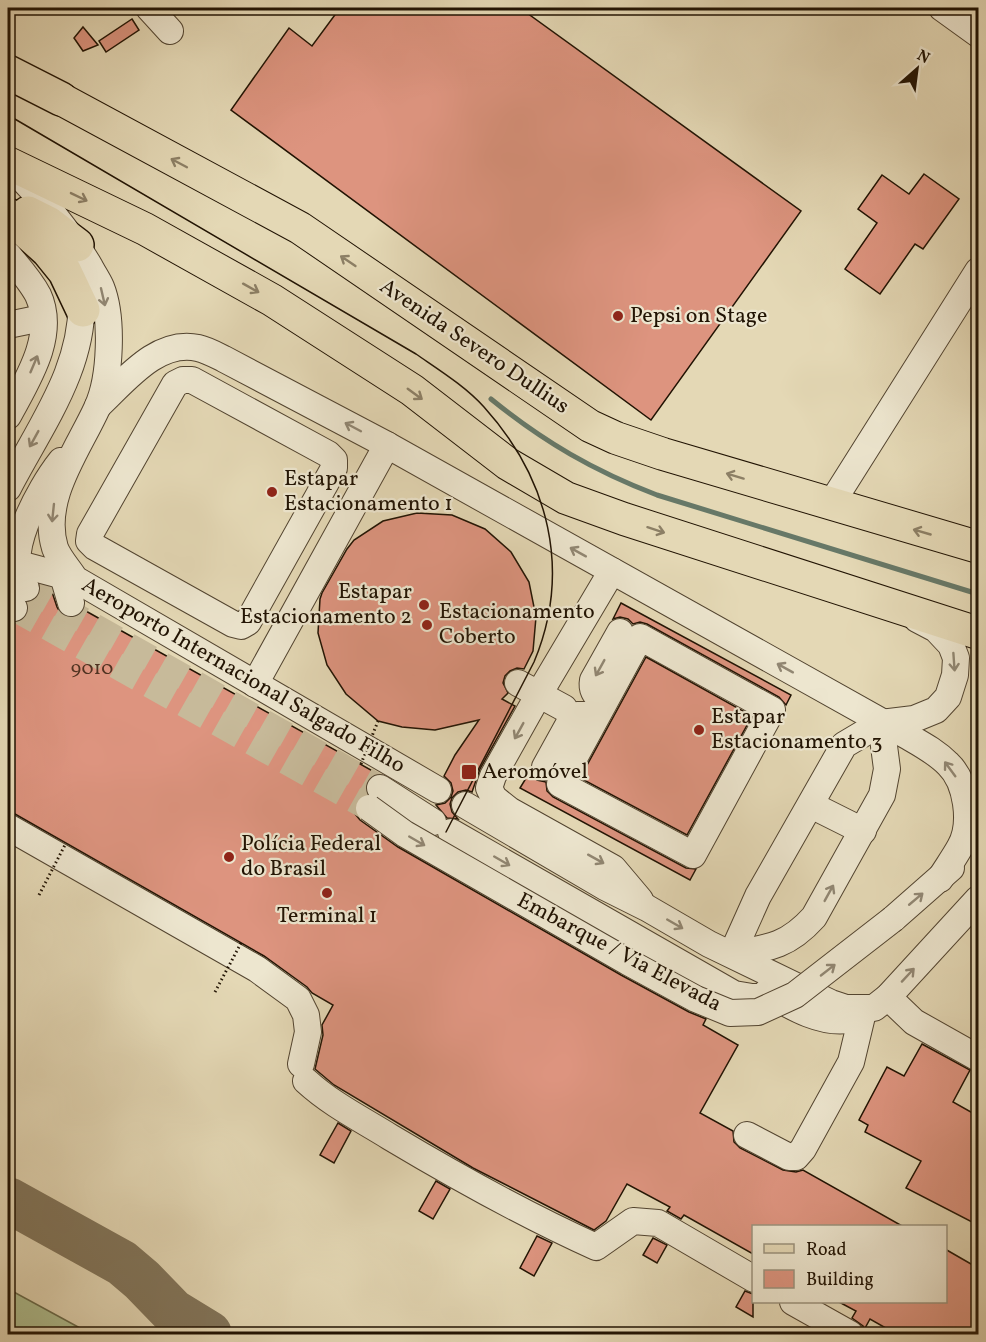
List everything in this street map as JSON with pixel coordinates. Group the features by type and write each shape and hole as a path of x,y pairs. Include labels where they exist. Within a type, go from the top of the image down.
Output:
{"highway":[{"path":"8,72 61,99"},
{"path":"8,203 48,223 77,244"},
{"path":"8,215 28,231 65,272 82,310"}],"main road":[{"name":"Avenida Severo Dullius","path":"61,99 300,228 590,426 616,438 663,454 978,548"},
{"path":"8,163 145,229 272,300 412,390 508,464 566,498 624,519 978,633"}],"street":[{"path":"149,8 170,31"},
{"path":"942,8 978,34"},
{"name":"Avenida Severo Dullius","path":"8,60 61,99"},
{"path":"8,163 42,199 77,244 101,287 108,319 109,356 98,406 80,439 54,499 51,528 69,586"},
{"path":"8,488 60,391 76,353 81,331 82,310 77,244"},
{"path":"8,255 27,276 39,297 42,318 42,340 37,361 11,403"},
{"path":"831,504 977,275"},
{"path":"8,325 42,318"},
{"path":"98,406 156,354 178,346 199,348 387,445 935,752 950,766 964,791 968,817 962,846 940,879"},
{"path":"183,380 192,380 328,454 334,460 334,468 287,552 248,622 241,626 233,624 95,547 89,541 90,534 175,384 183,380"},
{"path":"16,600 17,581 8,562 17,530 33,497 80,439"},
{"path":"255,684 324,566 337,535 387,445"},
{"path":"307,517 337,535"},
{"path":"287,552 324,566"},
{"name":"Aeroporto Internacional Salgado Filho","path":"8,562 69,586 255,684 438,790"},
{"path":"612,572 528,688 489,788 494,798 510,810 613,868 647,908"},
{"path":"720,949 753,905 844,745 881,723 914,720 936,710 948,698 955,675 956,658 951,645 936,629 902,610"},
{"path":"545,767 571,720 577,715 600,709 640,637 772,710 695,854 691,855 560,784 600,709 592,688 593,680 620,632"},
{"path":"528,688 564,708"},
{"path":"720,949 781,944 800,933 814,917 825,901 882,795 887,769 881,723"},
{"name":"Embarque / Via Elevada","path":"775,997 734,994 442,827 374,798 405,834 628,962 696,999 730,1013 758,1012 795,995 893,919 940,879 978,842"},
{"path":"465,805 605,887 720,949 831,1003 846,1008 875,1007 914,1022 978,1058"},
{"path":"811,805 863,831"},
{"path":"8,827 257,969 298,999 306,1015 308,1032 303,1073 321,1095 528,1216 596,1248 633,1221 657,1223 752,1278"},
{"path":"747,1135 789,1157 796,1157 803,1149 851,1062 875,1007 978,899"},
{"path":"720,949 758,985 775,997 802,1010 836,1022 875,1007"},
{"path":"795,1303 850,1335"}],"path":[{"path":"361,765 378,721"},
{"path":"39,894 65,844"},
{"path":"214,992 241,943"}],"green space":[{"path":"8,1290 12,1291 91,1334 8,1334"}],"building":[{"name":"Pepsi on Stage","path":"340,8 520,8 801,211 651,420 231,110 289,28 312,46"},
{"path":"132,19 139,30 106,52 99,41"},
{"path":"83,27 98,45 83,51 74,38"},
{"path":"924,174 959,199 923,249 915,244 880,294 845,269 877,223 858,209 882,175 909,194"},
{"name":"Estacionamento Coberto","path":"417,513 452,515 485,529 511,552 529,582 536,617 533,651 524,669 517,668 510,671 503,683 508,693 502,699 515,706 480,769 472,792 466,790 458,792 452,798 450,804 452,812 458,819 447,818 436,805 445,803 451,797 453,791 451,783 444,776 455,755 479,720 435,730 402,727 378,721 346,694 327,665 318,633 322,593 354,540 383,521"},
{"name":"Terminal 1","path":"40,586 52,592 61,614 68,618 75,617 84,610 378,774 368,779 365,787 366,794 357,799 354,806 355,814 360,820 398,847 621,975 706,1019 703,1025 738,1045 700,1113 733,1131 734,1142 740,1148 783,1170 796,1172 803,1170 900,1225 752,1225 752,1253 684,1215 681,1219 667,1211 670,1207 627,1184 606,1221 594,1230 473,1168 334,1085 315,1069 323,1035 322,1025 333,1005 312,993 264,956 8,812 8,621 20,622 26,617 29,610 28,603 38,596"},
{"path":"621,603 791,695 786,705 779,697 647,624 640,622 633,624 628,619 620,617 613,619"},
{"path":"646,657 752,716 687,835 580,778"},
{"path":"531,770 537,780 546,782 547,791 553,797 686,868 696,869 690,880 520,788"},
{"path":"922,1044 970,1070 953,1102 978,1116 978,1209 972,1222 906,1188 921,1161 865,1132 868,1125 859,1120 887,1067 904,1076"},
{"path":"338,1123 351,1131 334,1163 320,1155"},
{"path":"436,1181 450,1189 433,1219 419,1211"},
{"path":"537,1236 552,1243 534,1276 520,1268"},
{"path":"653,1238 667,1245 657,1263 643,1255"},
{"path":"947,1250 978,1268 978,1322 972,1335 898,1335 870,1319 864,1330 863,1326 852,1318 856,1311 841,1303 947,1303"},
{"path":"745,1291 752,1294 753,1317 736,1307"}],"waterway":[{"path":"491,399 550,442 634,486 978,594"}],"taxiway":[{"path":"8,1200 122,1263 173,1312 209,1334"}],"tunnel":[{"path":"26,588 380,788"},
{"path":"14,608 369,808"}],"tram line":[{"path":"8,115 416,354 477,399 506,435 525,464 548,527 552,560 551,594 545,628 534,662 446,832"}],"place":[{"name":"Pepsi on Stage","path":"618,316"},
{"name":"Estapar Estacionamento 1","path":"272,492"},
{"name":"Estapar Estacionamento 2","path":"424,605"},
{"name":"Estacionamento Coberto","path":"427,625"},
{"name":"Estapar Estacionamento 3","path":"699,730"},
{"name":"Aeromóvel","path":"469,772"},
{"name":"Polícia Federal do Brasil","path":"229,857"},
{"name":"Terminal 1","path":"327,893"}]}
